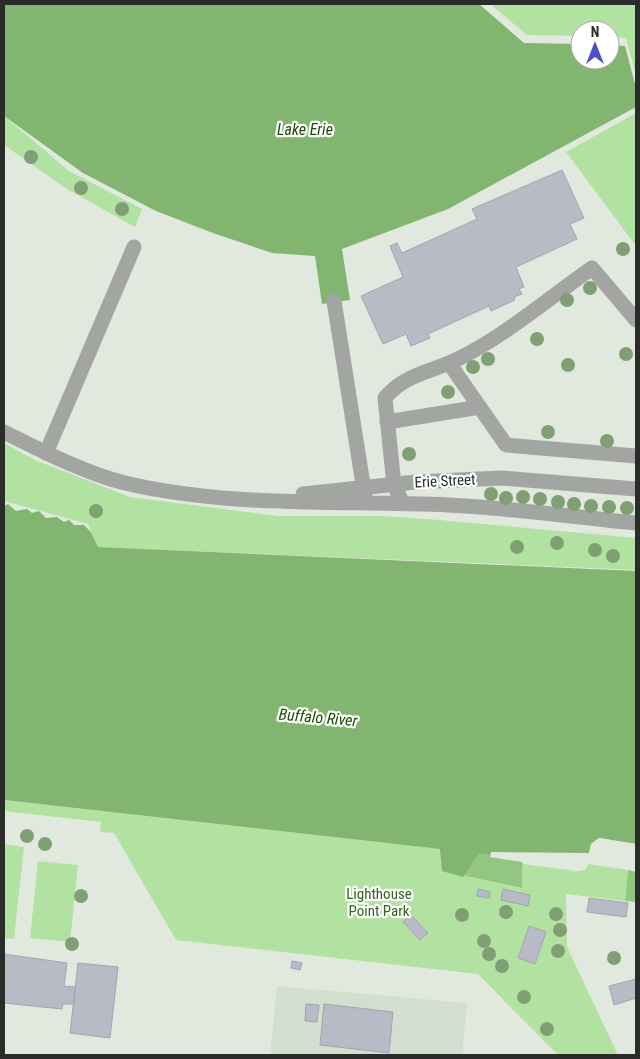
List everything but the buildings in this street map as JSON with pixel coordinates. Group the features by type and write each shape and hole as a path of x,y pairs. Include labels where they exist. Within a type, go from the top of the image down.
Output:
{"street":[{"path":"46,454 134,248"},
{"path":"403,504 394,485 385,398 395,385 449,362 509,328 592,268 636,320"},
{"path":"334,301 365,496"},
{"path":"449,362 506,445 636,456"},
{"path":"387,422 480,407"},
{"name":"Erie Street","path":"4,432 46,454 124,482 191,495 254,500 365,496 403,504 450,505 636,523"},
{"name":"Erie Street","path":"365,496 394,485 501,478 636,490"}],"shaded area":[{"path":"441,849 523,851 522,888 442,871"},
{"path":"628,870 636,872 636,902 625,901"},
{"path":"277,986 467,1003 462,1055 270,1055"}],"green space":[{"path":"490,4 636,4 636,75 626,38 620,38 620,20 570,20 570,36 527,35"},
{"path":"636,113 636,246 566,152"},
{"path":"4,116 69,171 142,209 135,227 67,189 4,145"},
{"path":"4,443 35,460 130,497 278,516 383,516 636,538 636,570 98,547 88,524 4,501"},
{"name":"Lighthouse Point Park","path":"4,800 441,849 442,871 521,888 523,864 577,871 586,869 588,864 628,870 625,901 566,894 567,947 618,1055 558,1055 478,974 176,940 114,833 100,832 101,822 4,811"},
{"path":"4,844 24,847 14,939 4,938"},
{"path":"38,861 78,865 70,942 30,938"}],"water":[{"name":"Lake Erie","path":"4,4 479,4 524,43 570,44 570,70 620,70 620,46 625,46 636,88 636,107 448,209 342,249 350,300 322,304 315,256 272,253 156,211 83,173 4,116"},
{"name":"Buffalo River","path":"8,504 16,511 27,509 32,513 39,511 46,518 57,517 64,522 69,520 74,525 84,525 91,532 98,547 636,571 636,844 599,838 591,844 586,869 479,853 463,877 442,871 440,849 4,800 4,506"}],"pier":[{"path":"599,838 636,844 636,847 600,841 593,846 590,864 588,864 586,869 579,871 490,857 491,852 589,853 591,844"}]}
